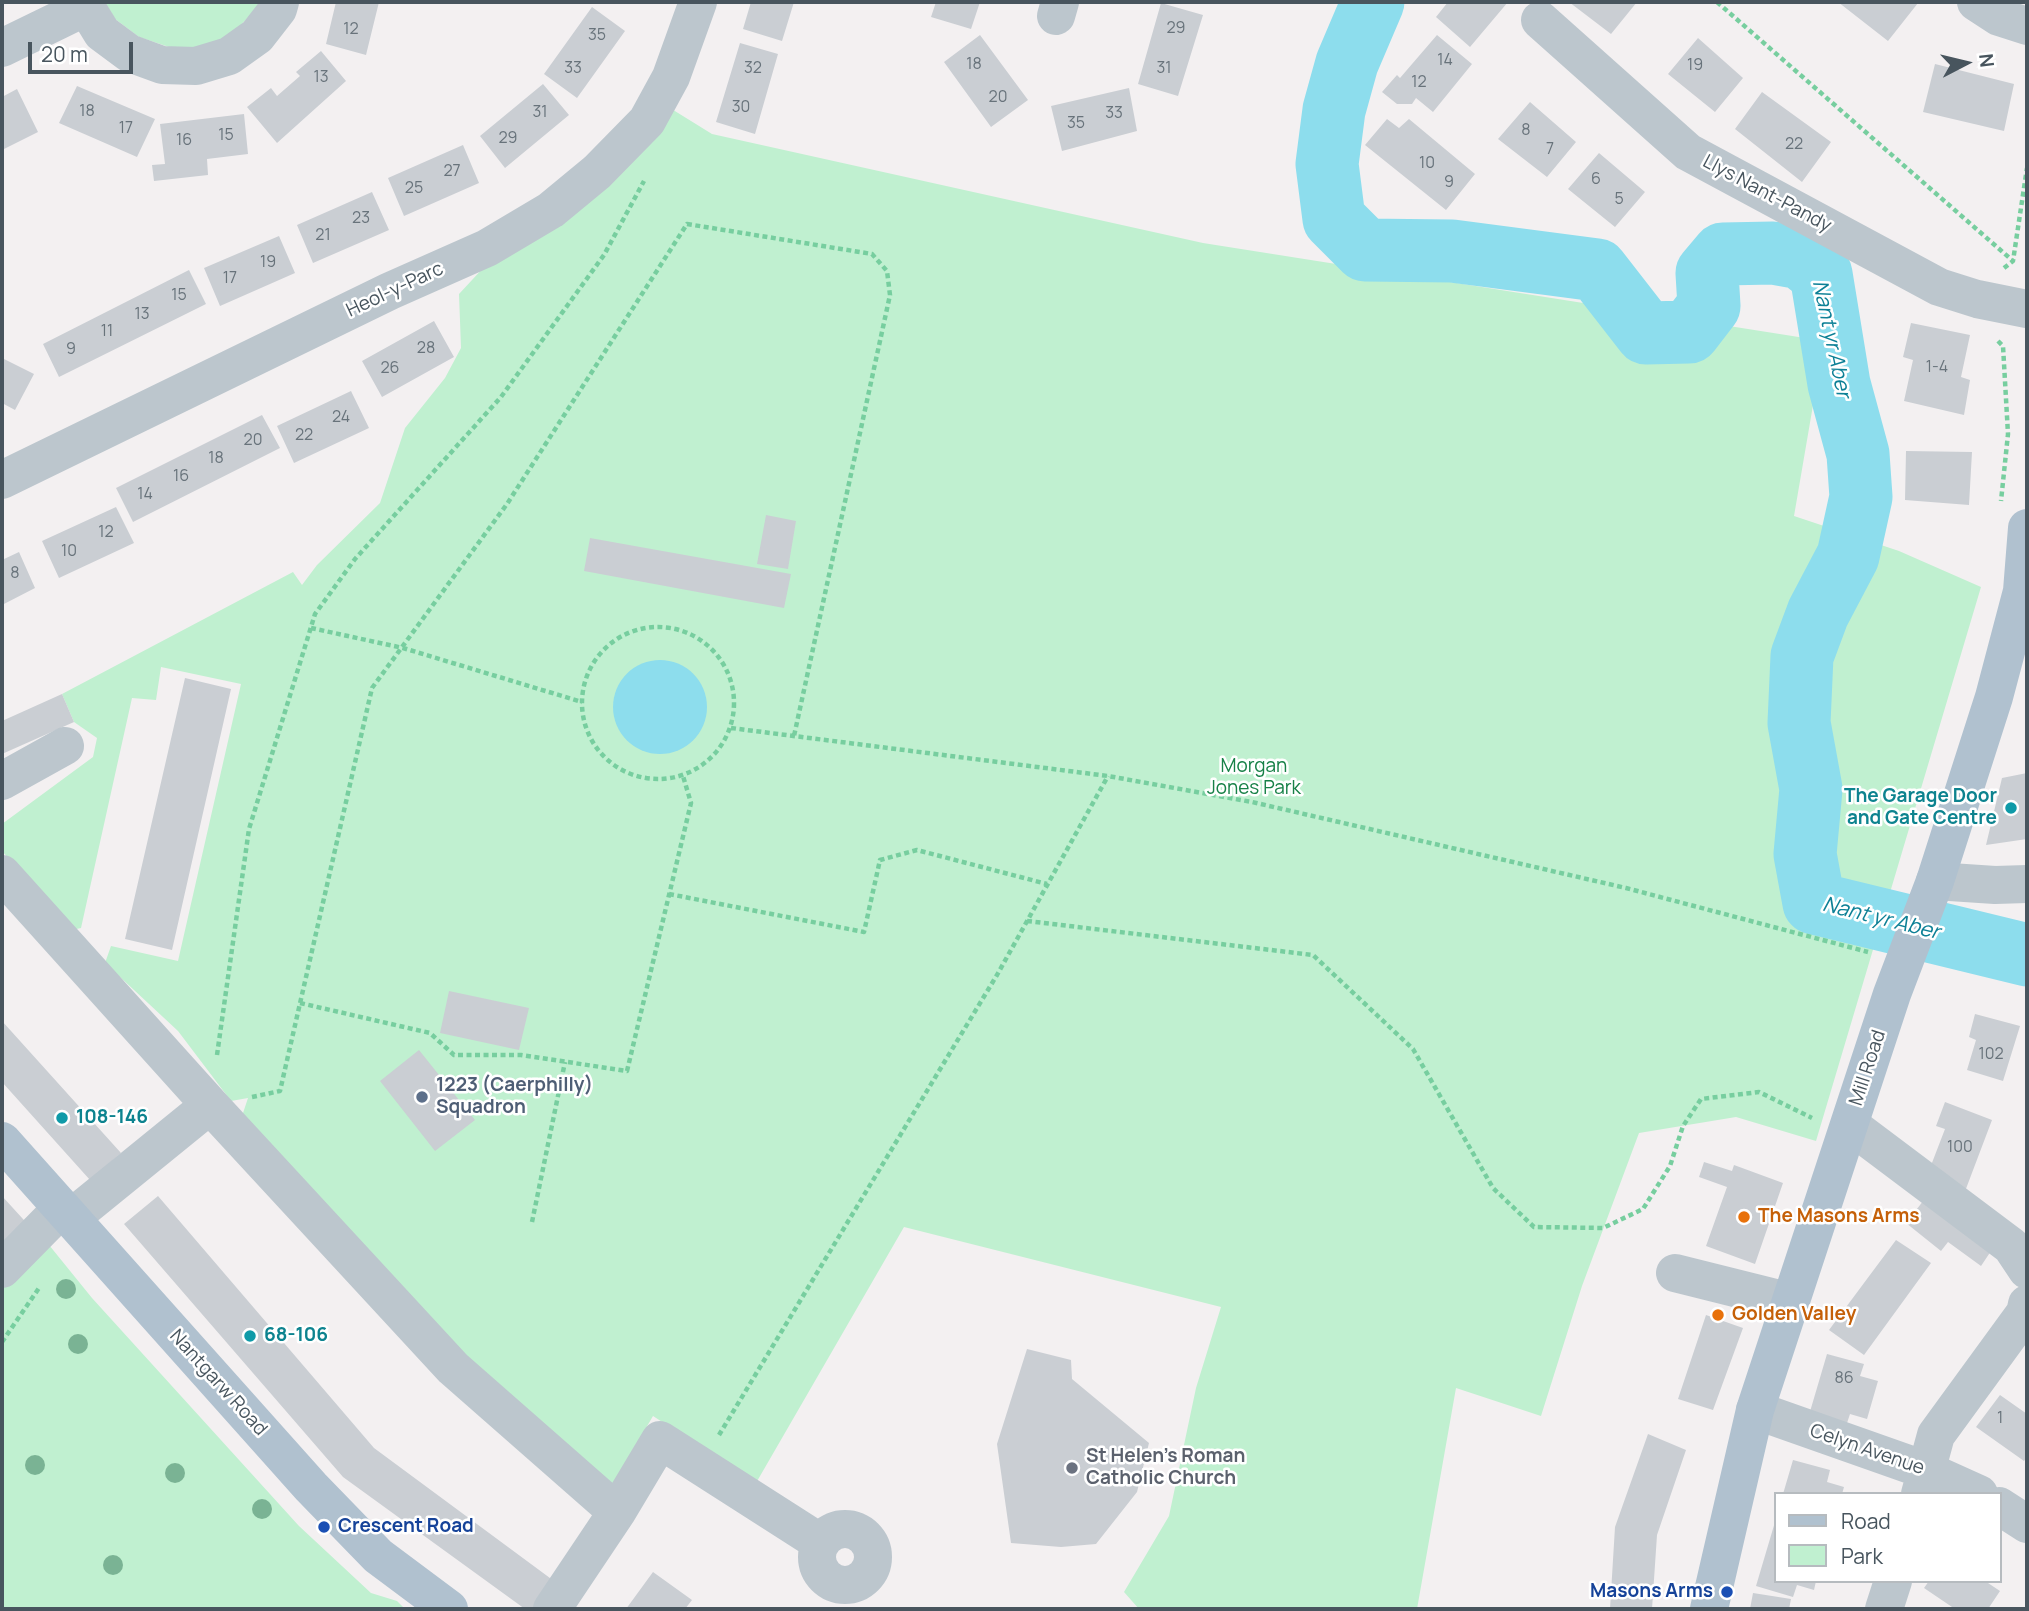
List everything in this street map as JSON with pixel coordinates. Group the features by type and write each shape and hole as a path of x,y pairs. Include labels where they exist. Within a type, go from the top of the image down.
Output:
{"main road":[{"name":"Mill Road","path":"1709,1609 1755,1410 1892,994 1932,890 1994,697 2022,591 2013,519"},
{"name":"Nantgarw Road","path":"2,1141 311,1487 378,1556 449,1609"}],"street":[{"path":"2,48 84,5 102,33 129,54 162,65 196,66 229,56 257,36 278,9 280,2"},
{"name":"Heol-y-Parc","path":"2,481 390,291 487,248 551,210 597,172 647,121 671,78 698,2"},
{"path":"1976,2 1999,17 2027,26"},
{"name":"Llys Nant-Pandy","path":"1540,20 1688,152 1940,287 2027,309"},
{"path":"2,781 65,746"},
{"path":"2,874 210,1105 453,1368 617,1512"},
{"path":"1932,890 2027,884"},
{"path":"2,1269 66,1213 210,1105"},
{"path":"1850,1125 2011,1246 2027,1270"},
{"path":"1675,1273 1791,1302"},
{"path":"1924,1482 1936,1435 2025,1312 2027,1304"},
{"name":"Celyn Avenue","path":"1755,1410 1924,1482 1970,1492"},
{"path":"552,1609 617,1512 660,1440 821,1543"},
{"path":"2001,1507 2027,1524"},
{"path":"1884,1609 1892,1583"}],"path":[{"path":"1717,2 2013,261"},
{"path":"647,121 647,175 604,255 501,397 355,559 315,614 249,829 210,1105 280,1091 372,688 507,504 687,224 872,254 887,271 890,295 794,736"},
{"path":"2013,519 2003,346 1981,324 1988,279 2013,261 2027,168"},
{"path":"663,626 699,638 719,656 733,688 734,714 731,728 705,764 682,776 656,780 634,776 608,761 587,732 582,702 591,667 612,642 634,630 663,626"},
{"path":"311,628 402,648 582,702"},
{"path":"731,728 1108,776 1252,802 1613,885 1880,955"},
{"path":"300,1003 430,1034 454,1055 521,1055 627,1071 691,803 682,776"},
{"path":"701,1466 990,987 1108,776"},
{"path":"669,894 864,932 880,860 917,850 1047,884"},
{"path":"1027,921 1313,955 1413,1049 1493,1188 1534,1227 1603,1228 1643,1209 1670,1166 1683,1126 1701,1099 1759,1092 1822,1123 1850,1125"},
{"path":"532,1222 565,1062"}],"green space":[{"path":"105,2 263,2 230,36 200,47 169,47 139,37 115,19"},
{"name":"Morgan Jones Park","path":"670,108 712,134 1203,243 1824,341 1794,516 1899,551 1981,587 1816,1141 1736,1117 1639,1133 1582,1286 1541,1416 1456,1388 1417,1609 1139,1609 1124,1592 1169,1516 1196,1388 1221,1307 904,1227 756,1483 653,1416 611,1488 456,1357 241,1119 248,1098 231,1101 178,1031 105,963 111,946 178,961 241,684 161,667 156,700 132,698 81,928 72,930 2,851 2,824 93,757 97,738 74,722 62,694 293,572 302,585 317,565 380,503 405,428 445,378 461,348 459,294 485,266"},
{"path":"45,1240 92,1298 299,1526 371,1593 397,1601 405,1609 2,1609 2,1277"}],"water":[{"path":"660,660 678,664 693,674 703,689 707,707 703,725 693,740 678,750 660,754 642,750 627,740 617,725 613,707 617,689 627,674 642,664"}],"building":[{"path":"336,2 379,2 366,55 326,44"},
{"path":"751,2 794,2 782,41 743,29"},
{"path":"936,2 980,2 971,29 931,17"},
{"path":"1448,2 1508,2 1470,47 1436,17"},
{"path":"1569,2 1637,2 1611,34"},
{"path":"1838,2 1917,2 1918,3 1888,41"},
{"path":"1161,3 1203,15 1178,96 1138,84"},
{"path":"592,7 625,31 577,98 544,74"},
{"path":"980,35 1028,100 991,127 944,62"},
{"path":"1437,35 1472,64 1433,112 1416,98 1412,104 1397,104 1382,92 1397,75 1400,78"},
{"path":"1698,38 1743,78 1715,112 1668,74"},
{"path":"740,43 778,54 755,134 716,122"},
{"path":"321,51 346,81 277,143 247,107 271,88 277,96 300,76 296,72"},
{"path":"1935,64 2014,84 2004,131 1923,112"},
{"path":"543,84 569,115 505,168 480,136"},
{"path":"77,86 155,119 137,157 59,123"},
{"path":"1129,88 1137,131 1062,151 1051,106"},
{"path":"17,89 38,132 2,150 2,97"},
{"path":"1762,92 1831,142 1802,182 1735,129"},
{"path":"1530,102 1576,142 1547,177 1498,139"},
{"path":"244,114 248,154 207,159 208,175 154,181 152,165 165,164 160,124"},
{"path":"1387,119 1399,128 1409,119 1475,174 1446,210 1365,145"},
{"path":"463,145 479,183 404,216 388,178"},
{"path":"1599,153 1645,192 1615,227 1568,189"},
{"path":"372,192 389,230 313,263 297,225"},
{"path":"279,236 295,273 220,306 204,268"},
{"path":"189,270 206,304 59,377 43,344"},
{"path":"434,321 454,357 382,397 362,361"},
{"path":"1911,323 1970,335 1961,377 1970,380 1964,415 1904,401 1913,360 1903,357"},
{"path":"2,358 34,374 15,410 2,403"},
{"path":"351,391 369,428 294,463 277,426"},
{"path":"262,415 280,448 133,522 116,488"},
{"path":"1906,451 1972,452 1969,505 1905,500"},
{"path":"116,507 134,543 59,578 42,541"},
{"path":"766,515 796,521 788,569 757,564"},
{"path":"590,538 791,574 784,608 584,571"},
{"path":"19,552 35,588 2,605 2,560"},
{"path":"185,678 231,689 172,950 125,939"},
{"path":"62,694 74,722 2,754 2,721"},
{"name":"The Garage Door and Gate Centre","path":"2027,773 2027,839 1986,845 2002,778"},
{"path":"449,991 529,1008 519,1050 440,1033"},
{"path":"1975,1014 2020,1026 2003,1081 1967,1070 1976,1040 1969,1037"},
{"name":"108-146","path":"2,1021 121,1153 90,1180 2,1082"},
{"path":"419,1050 475,1120 435,1151 380,1081"},
{"path":"1945,1102 1992,1120 1964,1194 1930,1168 1945,1129 1936,1126"},
{"name":"The Masons Arms","path":"1704,1162 1732,1171 1734,1165 1783,1183 1755,1264 1706,1246 1727,1187 1699,1177"},
{"path":"2,1196 33,1230 2,1259"},
{"name":"68-106","path":"158,1196 374,1448 554,1581 533,1609 525,1609 343,1477 124,1224"},
{"path":"1927,1196 1993,1248 1981,1266 1948,1242 1941,1251 1906,1223"},
{"path":"1896,1240 1931,1263 1864,1355 1829,1330"},
{"path":"1706,1315 1743,1328 1713,1410 1678,1399"},
{"name":"St Helen’s Roman Catholic Church","path":"1027,1349 1071,1360 1072,1379 1149,1443 1137,1492 1096,1544 1061,1547 1011,1543 997,1444"},
{"path":"1827,1354 1864,1364 1860,1376 1878,1381 1867,1419 1850,1414 1846,1426 1809,1415"},
{"path":"2000,1395 2027,1414 2027,1457 2024,1461 1976,1427"},
{"path":"1648,1434 1686,1450 1657,1535 1652,1609 1610,1609 1615,1527"},
{"path":"1793,1460 1830,1470 1827,1482 1844,1487 1843,1492 1784,1492"},
{"path":"1773,1529 1773,1583 1816,1583 1814,1590 1797,1585 1793,1597 1756,1586"},
{"path":"653,1572 692,1600 685,1609 626,1609"},
{"path":"1928,1583 1988,1583 2000,1591 1988,1609 1955,1609 1924,1588"},
{"path":"1753,1593 1791,1599 1789,1609 1750,1609"}],"waterway":[{"name":"Nant yr Aber","path":"1373,2 1347,63 1334,110 1327,164 1334,219 1365,250 1452,251 1597,270 1646,333 1689,332 1709,306 1707,273 1723,254 1773,253 1801,258 1821,274 1839,384 1858,454 1861,497 1848,556 1818,613 1802,656 1799,723 1811,789 1805,854 1814,903 2027,955"}],"place":[{"name":"The Garage Door and Gate Centre","path":"2011,808"},
{"name":"1223 (Caerphilly) Squadron","path":"422,1097"},
{"name":"108-146","path":"62,1118"},
{"name":"The Masons Arms","path":"1744,1217"},
{"name":"Golden Valley","path":"1718,1315"},
{"name":"68-106","path":"250,1336"},
{"name":"St Helen’s Roman Catholic Church","path":"1072,1468"},
{"name":"Crescent Road","path":"324,1527"},
{"name":"Masons Arms","path":"1727,1592"}]}
